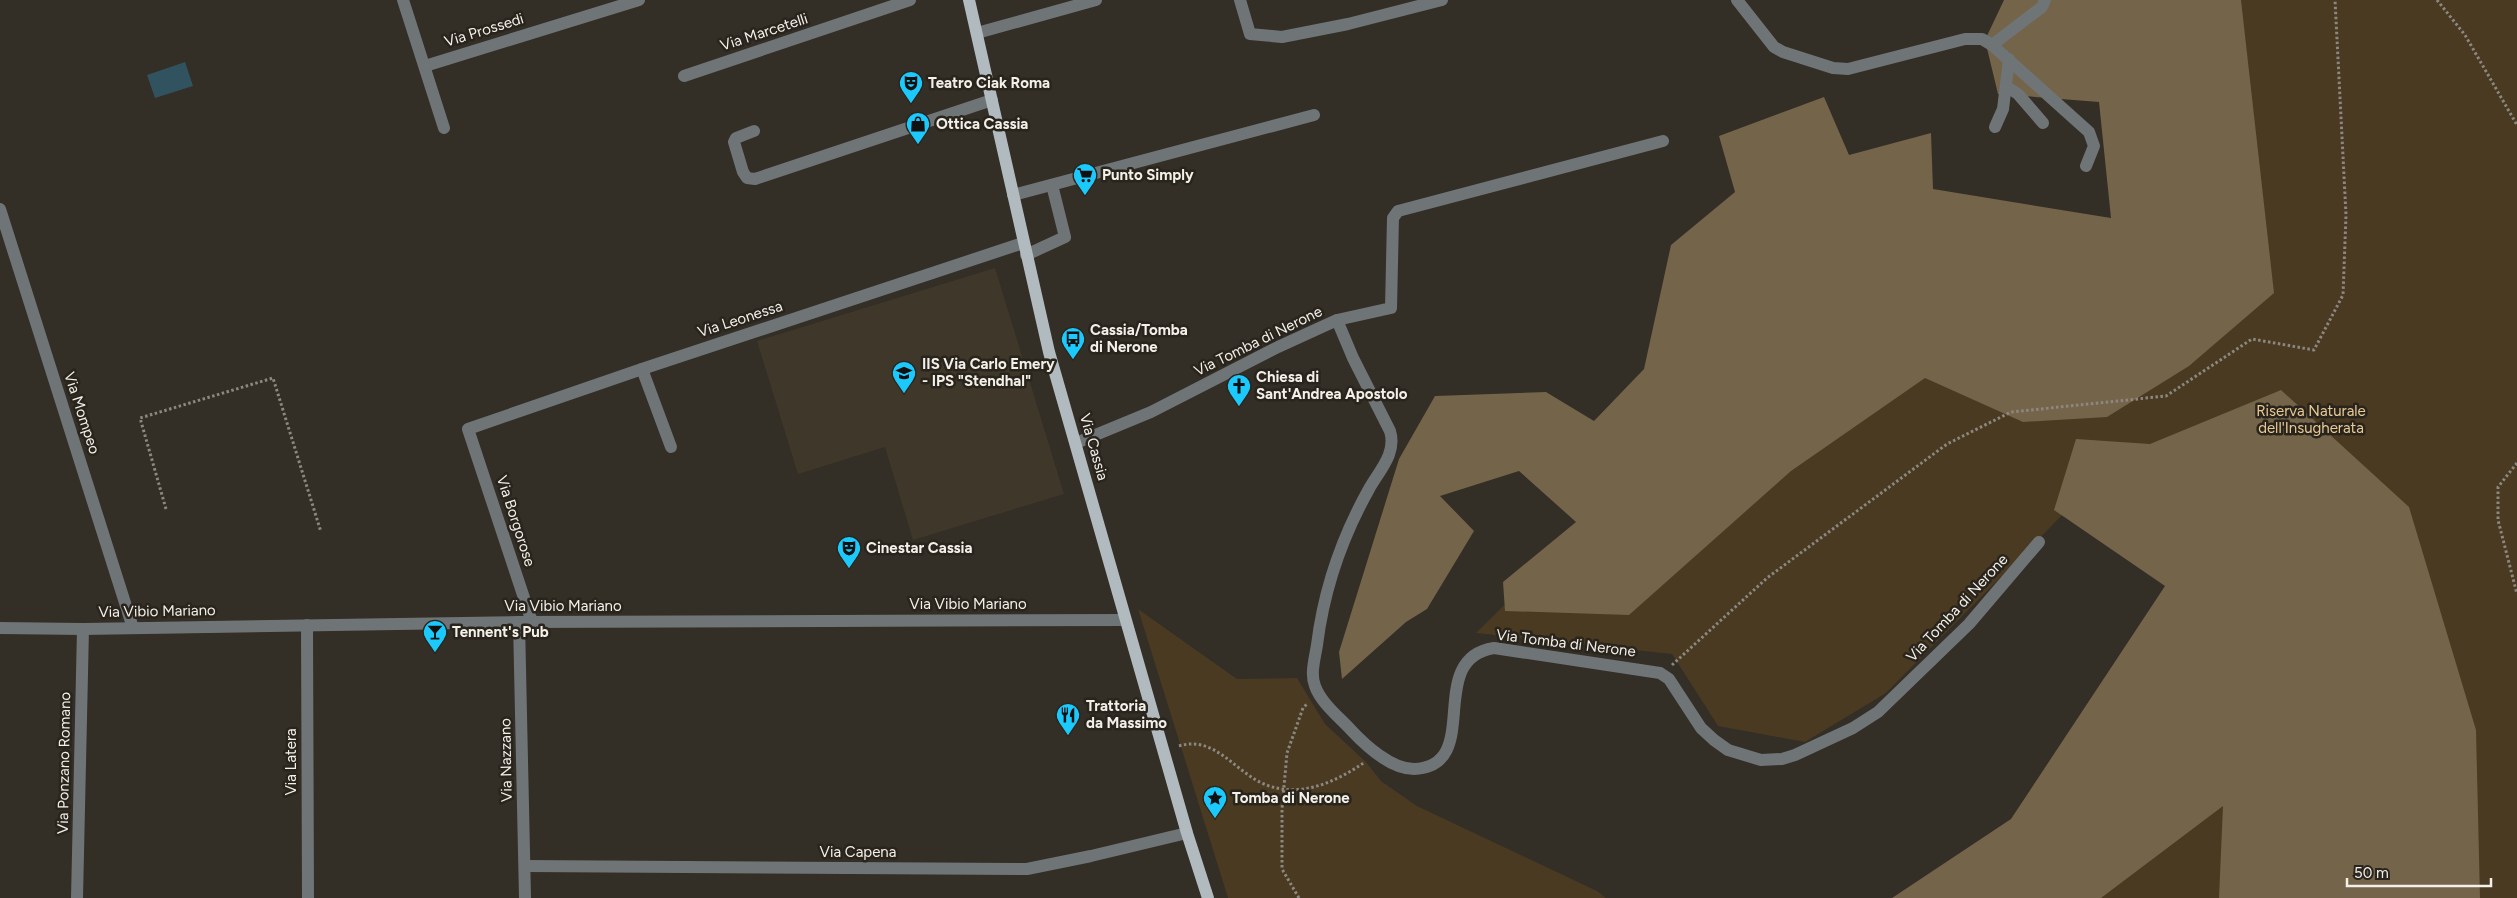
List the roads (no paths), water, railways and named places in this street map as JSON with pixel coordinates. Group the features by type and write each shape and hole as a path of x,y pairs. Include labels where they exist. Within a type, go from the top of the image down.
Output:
{"main road":[{"name":"Via Cassia","path":"969,0 1049,352 1187,833 1208,898"}],"street":[{"path":"403,0 444,128"},
{"name":"Via Prossedi","path":"425,66 639,0"},
{"name":"Via Marcetelli","path":"684,76 910,0"},
{"path":"977,34 1096,0"},
{"path":"1240,0 1250,34 1282,37 1348,24 1442,0"},
{"path":"1737,0 1774,47 1783,52 1833,68 1848,69 1965,39 1982,39 1992,45 2089,132 2094,146 2086,166"},
{"path":"1992,45 2042,7 2045,0"},
{"path":"1995,127 2003,109 2007,88 2008,59"},
{"path":"2007,88 2018,94 2043,122"},
{"path":"754,131 736,138 734,142 743,172 747,178 755,179 992,100"},
{"path":"1013,195 1314,115"},
{"path":"1337,320 1391,308 1393,218 1398,211 1664,141"},
{"name":"Via Leonessa","path":"468,429 642,369 1065,236 1052,185"},
{"name":"Via Mompeo","path":"0,209 133,628"},
{"name":"Via Tomba di Nerone","path":"1076,443 1151,412 1278,347 1337,320 1353,358 1390,431 1392,442 1388,457 1356,510 1343,538 1326,590 1313,672 1314,681 1318,693 1370,748 1397,765 1408,768 1424,767 1441,758 1452,739 1455,692 1459,675 1468,661 1485,650 1508,649 1653,671 1662,674 1674,686 1701,728 1728,750 1761,760 1782,759 1795,755 1853,728 1883,708 1969,624 2040,542"},
{"path":"642,369 671,447"},
{"name":"Via Borgorose","path":"468,429 525,622"},
{"name":"Via Vibio Mariano","path":"0,628 83,629 525,622 1126,620"},
{"name":"Via Nazzano","path":"525,622 525,898"},
{"name":"Via Latera","path":"307,625 308,898"},
{"name":"Via Ponzano Romano","path":"77,898 83,629"},
{"name":"Via Capena","path":"525,866 1027,869 1187,833"}],"water":[{"path":"185,62 193,86 155,98 147,75"}],"place":[{"name":"Teatro Ciak Roma","path":"911,104"},
{"name":"Ottica Cassia","path":"918,145"},
{"name":"Punto Simply","path":"1085,196"},
{"name":"Cassia/Tomba di Nerone","path":"1073,360"},
{"name":"IIS Via Carlo Emery - IPS \"Stendhal\"","path":"904,394"},
{"name":"Chiesa di Sant'Andrea Apostolo","path":"1239,407"},
{"name":"Cinestar Cassia","path":"849,569"},
{"name":"Tennent's Pub","path":"435,653"},
{"name":"Trattoria da Massimo","path":"1068,736"},
{"name":"Tomba di Nerone","path":"1215,819"}],"park label":[{"name":"Riserva Naturale dell'Insugherata","path":"2311,420"}]}
